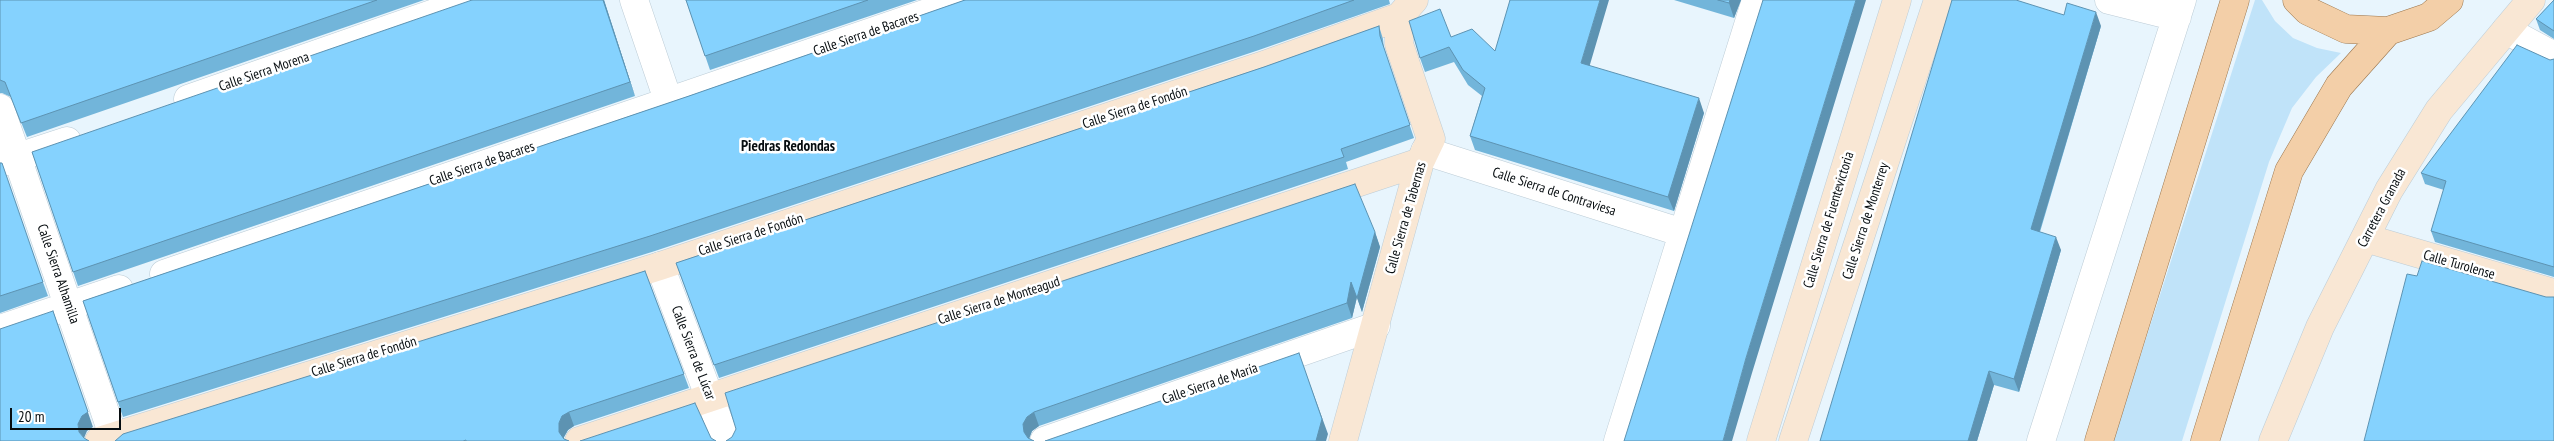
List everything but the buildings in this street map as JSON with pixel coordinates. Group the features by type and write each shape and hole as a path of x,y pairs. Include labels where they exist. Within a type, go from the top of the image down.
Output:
{"main road":[{"path":"2099,441 2235,0"},
{"path":"2298,0 2308,11 2346,29 2388,31 2429,17 2449,0"},
{"path":"2205,441 2289,172 2339,86 2388,31"}],"street":[{"name":"Calle Sierra Morena","path":"166,106 472,0"},
{"path":"634,0 668,100"},
{"name":"Calle Sierra de Bacares","path":"0,329 965,0"},
{"path":"1618,441 1756,0"},
{"name":"Calle Sierra de Fuentevictoria","path":"1761,441 1897,0"},
{"name":"Calle Sierra de Monterrey","path":"1793,441 1938,0"},
{"path":"2041,441 2179,8 2143,6 2109,0"},
{"name":"Carretera Granada","path":"2273,441 2320,327 2390,190 2439,110 2531,0"},
{"name":"Calle Sierra de Tabernas","path":"1343,441 1423,156 1431,139 1400,44 1406,9"},
{"name":"Calle Sierra de Fondón","path":"109,439 660,266 1264,65 1406,9"},
{"path":"2506,30 2554,56"},
{"name":"Calle Sierra Alhamilla","path":"0,108 9,160 69,306 109,439"},
{"path":"9,160 92,132"},
{"name":"Calle Sierra de Contraviesa","path":"1423,156 1683,233"},
{"name":"Calle Sierra de Monteagud","path":"579,441 1423,156"},
{"name":"Calle Turolense","path":"2365,238 2554,293"},
{"name":"Calle Sierra de Lúcar","path":"660,266 726,441"},
{"name":"Calle Sierra de María","path":"1044,441 1376,326"}],"shaded area":[{"path":"2255,0 2262,0 2275,21 2293,38 2317,48 2341,53 2316,77 2292,108 2269,162 2182,441 2113,441"}],"district":[{"name":"Piedras Redondas","path":"788,147"}]}
